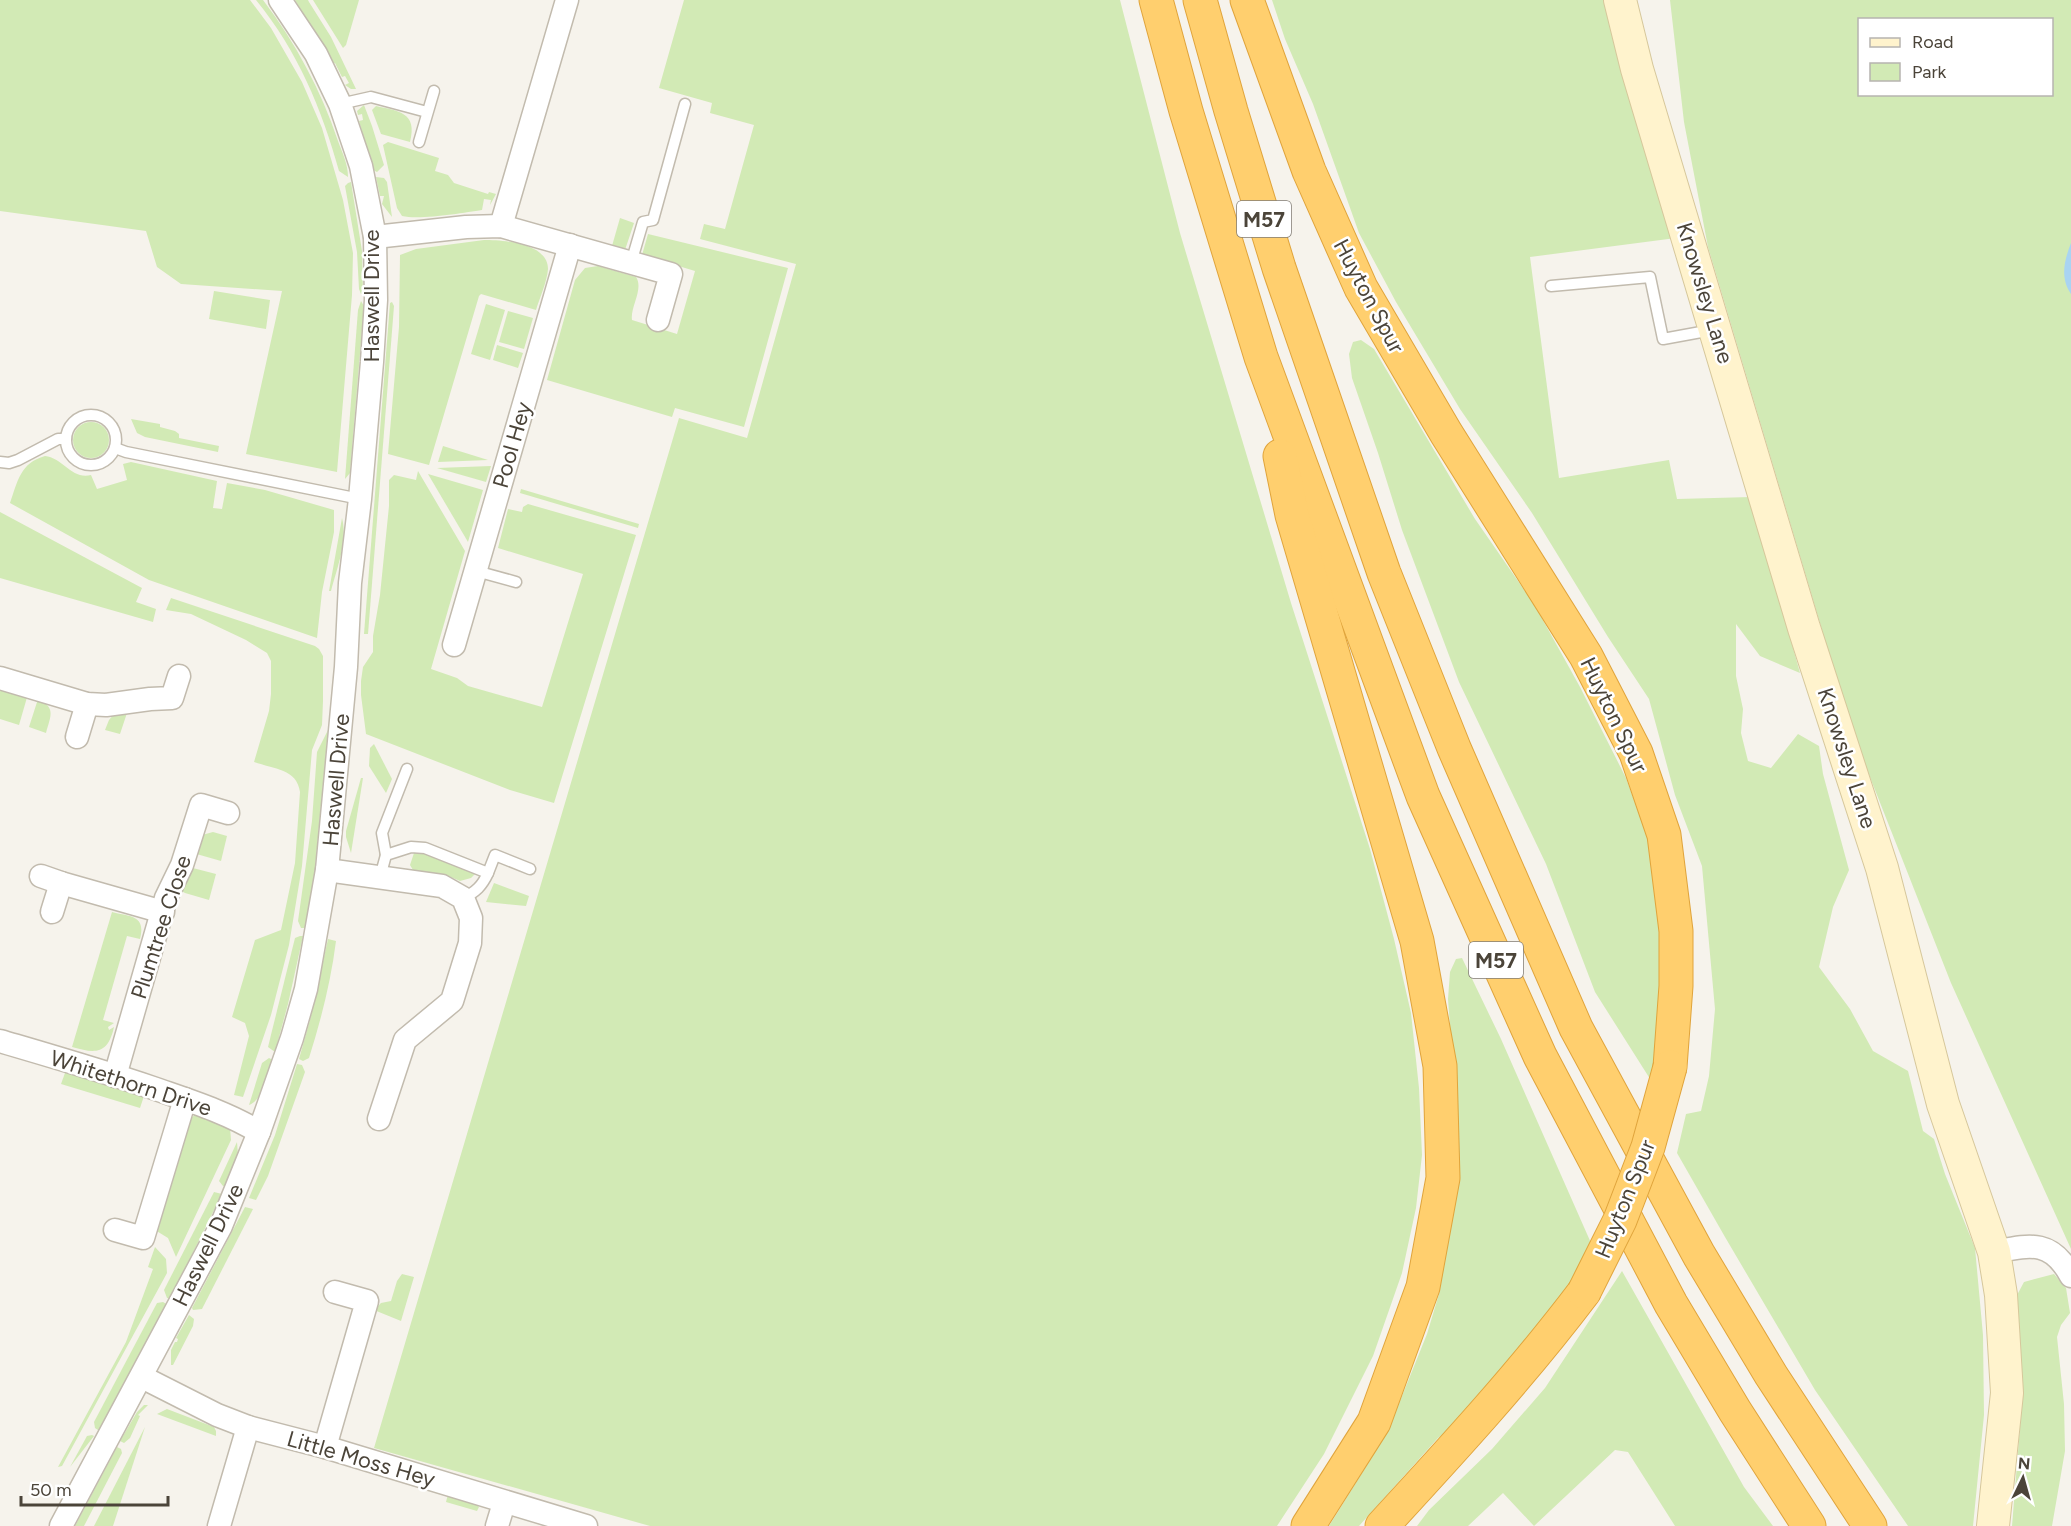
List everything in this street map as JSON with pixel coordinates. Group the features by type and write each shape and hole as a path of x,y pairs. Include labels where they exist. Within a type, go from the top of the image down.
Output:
{"highway":[{"name":"M57","path":"1156,0 1186,111 1261,357 1423,796 1540,1056 1671,1304 1735,1411 1809,1526"},
{"name":"M57","path":"1200,0 1279,268 1384,573 1454,748 1572,1017 1699,1255 1771,1375 1870,1526"},
{"name":"Huyton Spur","path":"1247,0 1309,171 1361,288 1446,433 1586,657 1636,753 1664,835 1676,931 1676,986 1670,1067 1648,1148 1620,1220 1584,1292 1555,1330 1480,1420 1382,1526"},
{"name":"M57","path":"1261,357 1292,516 1417,941 1440,1066 1443,1178 1423,1287 1374,1422 1308,1526"}],"main road":[{"name":"Knowsley Lane","path":"1620,0 1637,69 1804,628 1882,868 1943,1104 1994,1252 2001,1294 2007,1393 1993,1526"}],"street":[{"name":"Haswell Drive","path":"61,1526 221,1226 259,1132 292,1038 306,989 327,870 376,300 375,237 361,166 340,104 316,54 280,0"},
{"path":"501,226 567,0"},
{"path":"375,237 466,227 501,226 631,262 671,274 658,320"},
{"name":"Pool Hey","path":"454,645 570,245"},
{"path":"0,678 87,704 106,705 172,698 179,676"},
{"path":"77,737 87,704"},
{"name":"Plumtree Close","path":"115,1076 166,898 182,865 201,805 228,813"},
{"path":"327,870 442,886 463,898 471,918 470,943 452,1000 405,1040 379,1119"},
{"path":"52,912 51,880 163,912"},
{"name":"Whitethorn Drive","path":"0,1041 185,1099 233,1117 259,1132"},
{"path":"115,1230 143,1238 185,1099"},
{"path":"1994,1252 2024,1246 2046,1249 2063,1261 2071,1276"},
{"path":"325,1447 367,1301 335,1292"},
{"name":"Little Moss Hey","path":"142,1377 217,1415 248,1427 325,1447 586,1526"},
{"path":"219,1526 248,1427"},
{"path":"497,1526 504,1503"}],"lane":[{"path":"419,142 434,91"},
{"path":"340,104 371,97 427,112"},
{"path":"631,262 643,222 653,220 685,104"},
{"path":"1551,286 1650,277 1663,339 1716,329"},
{"path":"95,416 103,418 110,424 116,440 115,448 105,460 90,465 82,464 70,454 66,439 72,423 79,418 95,416"},
{"path":"0,462 9,463 58,439 66,439"},
{"path":"115,448 360,499"},
{"path":"476,571 516,582"},
{"path":"380,877 386,855 382,833 407,769"},
{"path":"386,855 411,847 425,848 488,873"},
{"path":"463,898 479,888 495,855 530,869"}],"green space":[{"path":"0,0 250,0 271,28 302,82 322,128 343,200 353,253 352,295 337,472 246,454 282,291 181,284 157,267 146,231 0,211"},
{"path":"256,0 263,0 306,67 324,103 346,163 348,177 339,171 325,125 296,60 271,19"},
{"path":"295,0 308,0 331,37 356,89 345,85 349,83 345,76 342,77 335,63 333,64"},
{"path":"313,0 359,0 346,45 343,48"},
{"path":"684,0 1120,0 1180,233 1291,603 1370,849 1411,1013 1419,1088 1422,1155 1416,1208 1402,1273 1373,1356 1324,1454 1277,1526 650,1526 374,1448 679,418 747,438 796,264 700,239 704,224 725,229 754,125 710,113 712,103 659,88"},
{"path":"1272,0 1607,0 1676,238 1530,257 1559,478 1669,460 1677,499 1751,497 1800,673 1760,656 1736,624 1736,676 1743,709 1741,733 1748,761 1771,768 1798,734 1819,746 1823,774 1849,870 1833,907 1819,967 1850,1009 1873,1051 1908,1071 1923,1131 1934,1139 1945,1174 1975,1248 1983,1335 1984,1415 1973,1526 1908,1526 1815,1390 1677,1153 1686,1114 1701,1111 1709,1076 1715,1009 1702,866 1675,795 1649,699 1532,513 1460,409 1396,302 1359,233 1313,104 1285,39"},
{"path":"1670,0 2071,0 2071,1249 1951,983 1853,734 1708,247 1684,122"},
{"path":"364,105 384,165 377,172 373,170 359,121 363,120 362,114 358,115 357,111"},
{"path":"376,106 399,112 409,119 412,132 410,142 381,134 372,110"},
{"path":"388,142 439,158 435,171 448,175 454,183 488,194 489,192 496,194 490,205 491,200 484,199 482,210 430,217 402,216 397,208 383,145"},
{"path":"376,177 384,178 387,182 392,217 382,204 384,196 380,196"},
{"path":"351,182 362,251 363,293 361,294 357,252 345,186"},
{"path":"620,218 634,223 625,250 612,246"},
{"path":"648,234 788,268 744,427 675,408 672,417 547,380 575,280 585,268 598,266 636,277 638,292 632,320 677,334 695,271 642,255"},
{"path":"484,240 513,242 533,248 546,260 548,269 545,284 536,310 481,294 429,465 388,454 399,327 400,255 416,249"},
{"path":"214,291 270,300 266,329 209,319"},
{"path":"361,301 364,306 350,473 345,479 358,310"},
{"path":"392,302 394,306 368,634 364,634 390,303"},
{"path":"486,304 505,310 490,360 471,354"},
{"path":"508,311 533,318 524,349 499,342"},
{"path":"1361,340 1374,349 1475,519 1534,604 1580,687 1626,778 1649,841 1660,895 1663,1020 1652,1082 1595,992 1546,864 1459,682 1402,530 1352,378 1349,354 1353,342"},
{"path":"497,345 523,353 518,368 493,360"},
{"path":"131,419 160,424 160,427 175,431 179,434 179,438 219,446 218,452 145,437 137,433"},
{"path":"91,422 104,427 109,440 104,453 91,458 78,453 73,440 78,427"},
{"path":"443,446 488,460 438,462"},
{"path":"45,456 73,472 84,476 91,475 97,489 127,480 123,464 131,462 217,481 213,508 222,509 227,483 265,490 334,510 334,532 322,592 317,638 149,580 10,503 25,468"},
{"path":"491,466 486,482 437,468"},
{"path":"418,471 465,551 431,669 457,678 468,686 542,707 583,574 498,548 508,509 522,512 523,507 528,504 636,535 554,803 510,790 366,734 361,681 363,667 373,652 389,506 389,480 394,475 416,480"},
{"path":"428,474 483,490 468,542"},
{"path":"521,489 639,524 638,528 520,493"},
{"path":"0,512 142,588 136,602 156,609 153,622 0,578"},
{"path":"342,518 343,545 331,591 329,591"},
{"path":"171,598 315,646 323,656 322,725 312,750 302,866 289,945 271,1015 243,1097 234,1095 249,1036 245,1023 232,1017 255,940 281,930 295,863 300,792 298,784 289,774 254,762 269,711 271,661 267,653 246,640 191,614 166,610"},
{"path":"0,686 28,694 19,725 0,719"},
{"path":"38,699 48,706 51,713 46,733 29,727"},
{"path":"115,713 127,713 120,734 105,730"},
{"path":"328,730 315,868 306,928 301,928 298,921 312,821 317,752"},
{"path":"374,744 392,779 386,793 369,766 370,748"},
{"path":"361,778 363,778 351,853 346,831"},
{"path":"213,832 227,836 221,861 193,853 202,835"},
{"path":"414,853 425,854 475,874 471,878 460,881 446,875 413,870 410,865"},
{"path":"189,867 216,874 209,900 178,889"},
{"path":"494,883 529,896 526,906 486,902"},
{"path":"112,912 131,916 139,921 140,939 127,936 103,1020 114,1023 108,1027 109,1030 114,1027 111,1036 100,1050 88,1051 72,1047"},
{"path":"303,936 275,1052 268,1047 295,938"},
{"path":"328,939 336,941 328,986 309,1058 303,1061 299,1059"},
{"path":"1462,958 1501,1039 1591,1243 1569,1285 1541,1325 1462,1419 1438,1438 1359,1526 1329,1526 1372,1457 1402,1396 1427,1334 1439,1294 1446,1252 1454,1080 1448,999 1450,972 1456,959"},
{"path":"269,1058 273,1060 265,1086 254,1102 249,1105 262,1063"},
{"path":"297,1064 302,1065 305,1072 268,1176 256,1200 249,1198 275,1135"},
{"path":"68,1071 144,1096 140,1108 61,1084"},
{"path":"196,1114 230,1127 231,1140 176,1257 168,1238 155,1230 191,1118"},
{"path":"237,1142 238,1155 226,1186 223,1186 219,1181"},
{"path":"214,1192 222,1194 170,1299 167,1298 164,1290"},
{"path":"245,1207 253,1209 202,1309 193,1310 192,1308"},
{"path":"155,1247 166,1259 167,1273 62,1466 58,1467 126,1342 153,1269 148,1267"},
{"path":"1622,1271 1744,1487 1773,1526 1675,1526 1628,1452 1615,1450 1534,1526 1503,1493 1468,1526 1417,1526 1429,1510 1492,1449 1545,1388"},
{"path":"402,1274 414,1277 401,1321 374,1310 381,1303 391,1301 397,1281"},
{"path":"2054,1274 2066,1288 2070,1313 2061,1325 2057,1337 2064,1404 2065,1451 2052,1526 2012,1526 2022,1402 2016,1297 2024,1282"},
{"path":"163,1302 168,1305 98,1430 94,1422 157,1303"},
{"path":"189,1315 194,1319 193,1326 171,1365 171,1350"},
{"path":"144,1405 148,1405 138,1415 140,1416 130,1438 124,1443 120,1441 137,1412"},
{"path":"167,1409 214,1427 216,1436 157,1414"},
{"path":"145,1427 113,1526 94,1526"},
{"path":"87,1436 94,1436 70,1467"},
{"path":"117,1447 122,1453 84,1526 75,1526"},
{"path":"448,1494 476,1504 479,1507 477,1511 446,1502"}],"water":[{"path":"2071,243 2071,294 2065,282 2064,269"}]}
